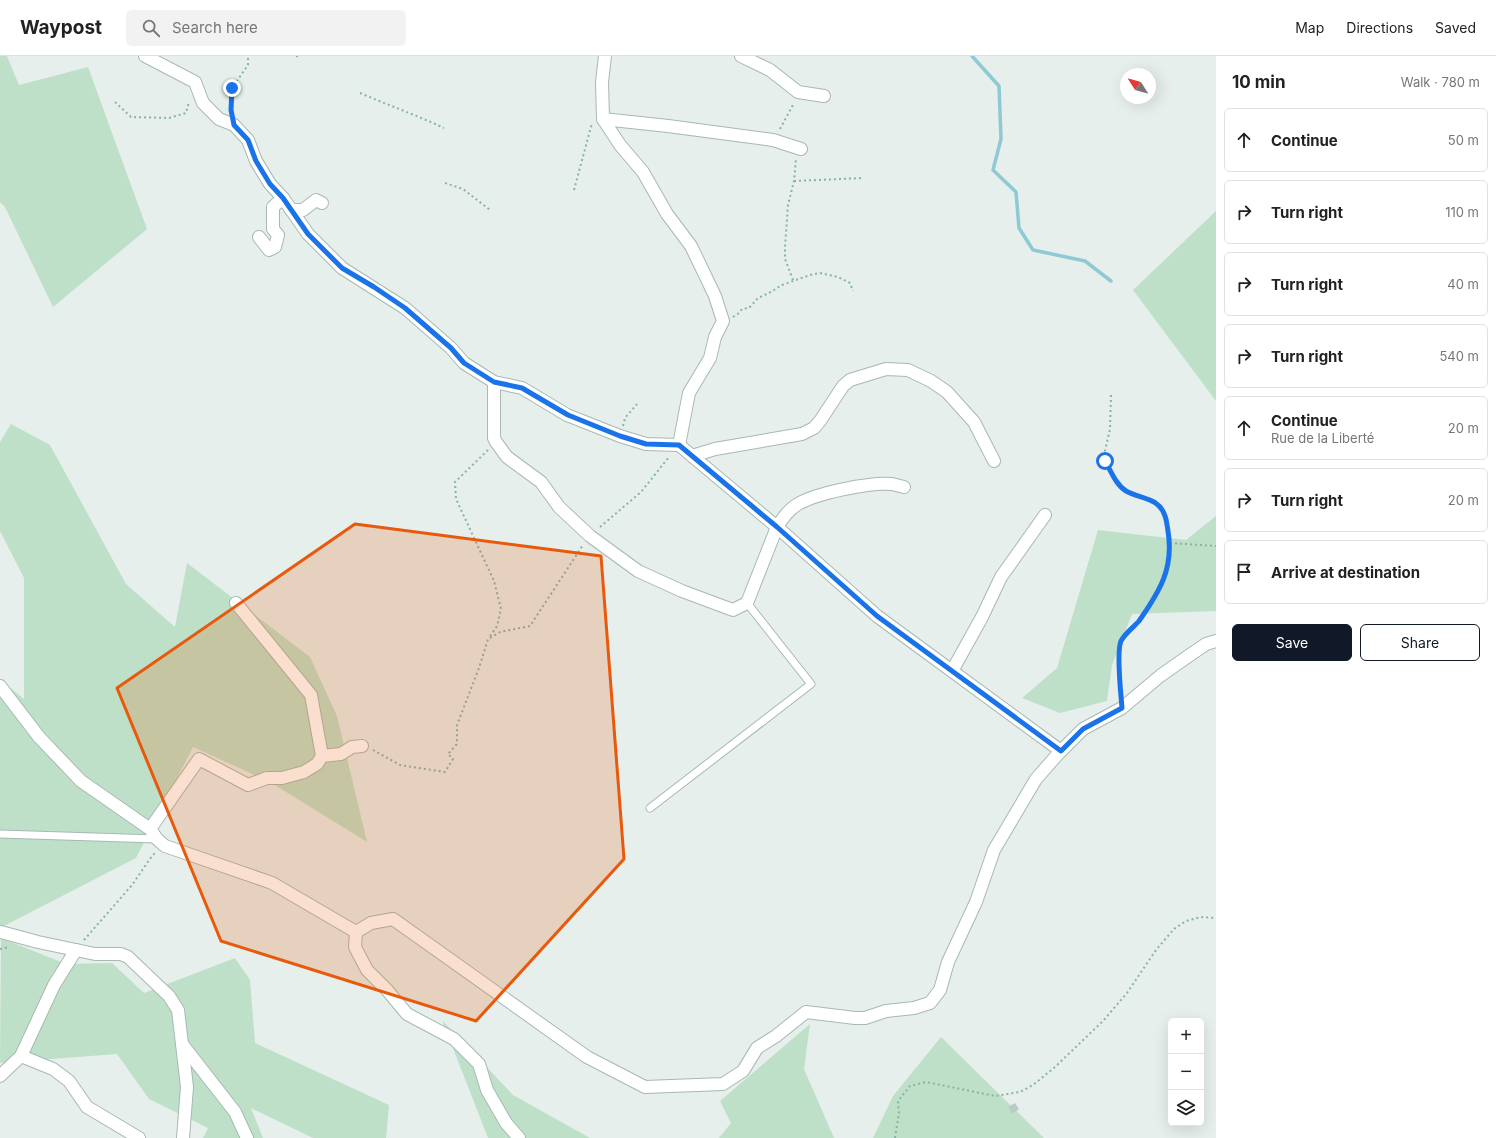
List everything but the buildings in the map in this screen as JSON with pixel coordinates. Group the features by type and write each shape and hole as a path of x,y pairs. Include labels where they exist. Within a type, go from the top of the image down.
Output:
{"street":[{"path":"145,56 195,82 203,103 219,119 234,125 248,140 256,161 270,184 283,198 308,234 342,268 405,308 451,348 464,363 494,382 522,388 568,415 620,436 646,444 679,445 777,527 877,616 1061,751"},
{"path":"605,56 602,82 604,119 620,145 643,172 667,214 691,246 703,270 723,321 715,337 710,358 689,393 679,445"},
{"path":"741,56 770,70 798,92 824,96"},
{"path":"604,119 773,140 801,150"},
{"path":"259,238 269,250 275,246 278,235 273,229 273,207 283,198"},
{"path":"291,210 304,210 316,200 322,203"},
{"path":"692,456 715,449 802,434 814,428 843,386 850,380 886,369 908,370 931,381 947,392 974,422 994,461"},
{"path":"494,382 494,438 496,442 507,457 541,482 559,507 590,536 638,571 682,591 732,610 748,603 777,527 786,515 798,504 822,495 872,484 892,484 904,487"},
{"path":"952,671 982,617 1001,577 1045,516"},
{"path":"157,838 199,759 248,785 267,778 282,778 304,772 317,764 322,756 311,695 236,603"},
{"path":"356,932 371,923 393,919 587,1057 645,1087 723,1084 743,1071 757,1048 776,1036 806,1012 865,1018 886,1011 914,1008 930,1003 940,990 948,962 976,902 994,850 1036,779 1083,729 1122,708 1160,676 1182,660 1206,644 1216,641"},
{"path":"0,686 39,737 81,781 157,838 272,883 356,932"},
{"path":"322,756 341,754 352,747 362,746"},
{"path":"0,932 95,954 121,954 128,957 169,996 178,1010 187,1087 183,1138"},
{"path":"356,932 355,947 367,970 387,990 407,1014 454,1039 479,1064 487,1090 506,1123 519,1138"},
{"path":"0,1076 21,1056 54,985 76,950"},
{"path":"182,1044 235,1112 247,1138"},
{"path":"21,1056 53,1069 69,1081 87,1107 139,1138"}],"lane":[{"path":"650,808 811,684 748,603"},
{"path":"0,834 157,838"}],"path":[{"path":"234,125 231,110 232,88 248,65 248,56"},
{"path":"296,56 300,57"},
{"path":"115,102 131,117 169,118 186,113 195,82"},
{"path":"773,140 789,114 798,92"},
{"path":"360,94 391,107 417,115 444,128"},
{"path":"574,190 593,118 604,119"},
{"path":"793,280 785,259 785,247 788,205 794,181 796,159 801,150"},
{"path":"794,181 863,178"},
{"path":"445,183 463,189 490,210"},
{"path":"722,318 732,317 739,313 742,309 749,308 758,298 769,294 782,285 810,275 825,274 838,276 850,283 854,290"},
{"path":"1111,395 1110,429 1105,451 1105,461 1118,484 1125,490 1149,499 1159,505 1165,515 1170,543 1167,573 1162,584 1139,621 1121,641 1122,708"},
{"path":"620,436 625,418 637,404"},
{"path":"362,746 368,747 400,764 445,772 453,759 448,754 457,744 457,725 479,668 488,639 497,626 501,609 494,581 456,499 455,482 496,442"},
{"path":"488,639 500,632 530,626 590,536 641,492 679,445"},
{"path":"1170,543 1216,546"},
{"path":"76,950 132,885 152,856 157,838"},
{"path":"895,1138 898,1101 910,1086 926,1082 995,1096 1020,1092 1033,1085 1056,1067 1103,1021 1127,993 1156,950 1174,929 1186,921 1201,917 1216,918"}],"highlighted area":[{"path":"355,524 601,556 624,859 476,1021 221,941 117,688"}],"green space":[{"path":"0,56 7,56 19,85 88,67 147,229 53,307 5,207 0,202"},
{"path":"1216,211 1216,401 1133,290"},
{"path":"11,424 50,445 126,584 175,627 187,563 310,657 337,716 367,842 270,782 193,747 136,858 0,928 0,680 24,699 24,578 0,531 0,442"},
{"path":"1216,516 1216,611 1132,614 1112,665 1107,701 1060,713 1022,698 1057,668 1098,530 1186,540"},
{"path":"1,938 66,964 112,963 144,993 235,958 250,980 255,1043 389,1105 386,1138 313,1138 251,1108 263,1138 203,1138 208,1128 149,1099 117,1054 0,1063"},
{"path":"442,1020 513,1095 590,1138 488,1138"},
{"path":"810,1024 804,1069 834,1138 719,1138 731,1123 720,1101"},
{"path":"941,1037 1044,1138 873,1138 893,1096"}],"waterway":[{"path":"972,56 999,86 1001,139 993,170 1016,192 1019,228 1033,250 1085,261 1111,281"}],"route":[{"path":"232,88 231,110 234,125 248,140 256,161 270,184 283,198 308,234 342,268 405,308 435,333 464,363 494,382 522,388 568,415 620,436 646,444 679,445 777,527 877,616 1061,751 1083,729 1122,708 1121,641 1139,621 1162,584 1167,573 1170,554 1170,543 1165,515 1159,505 1149,499 1125,490 1118,484 1105,461"}]}
